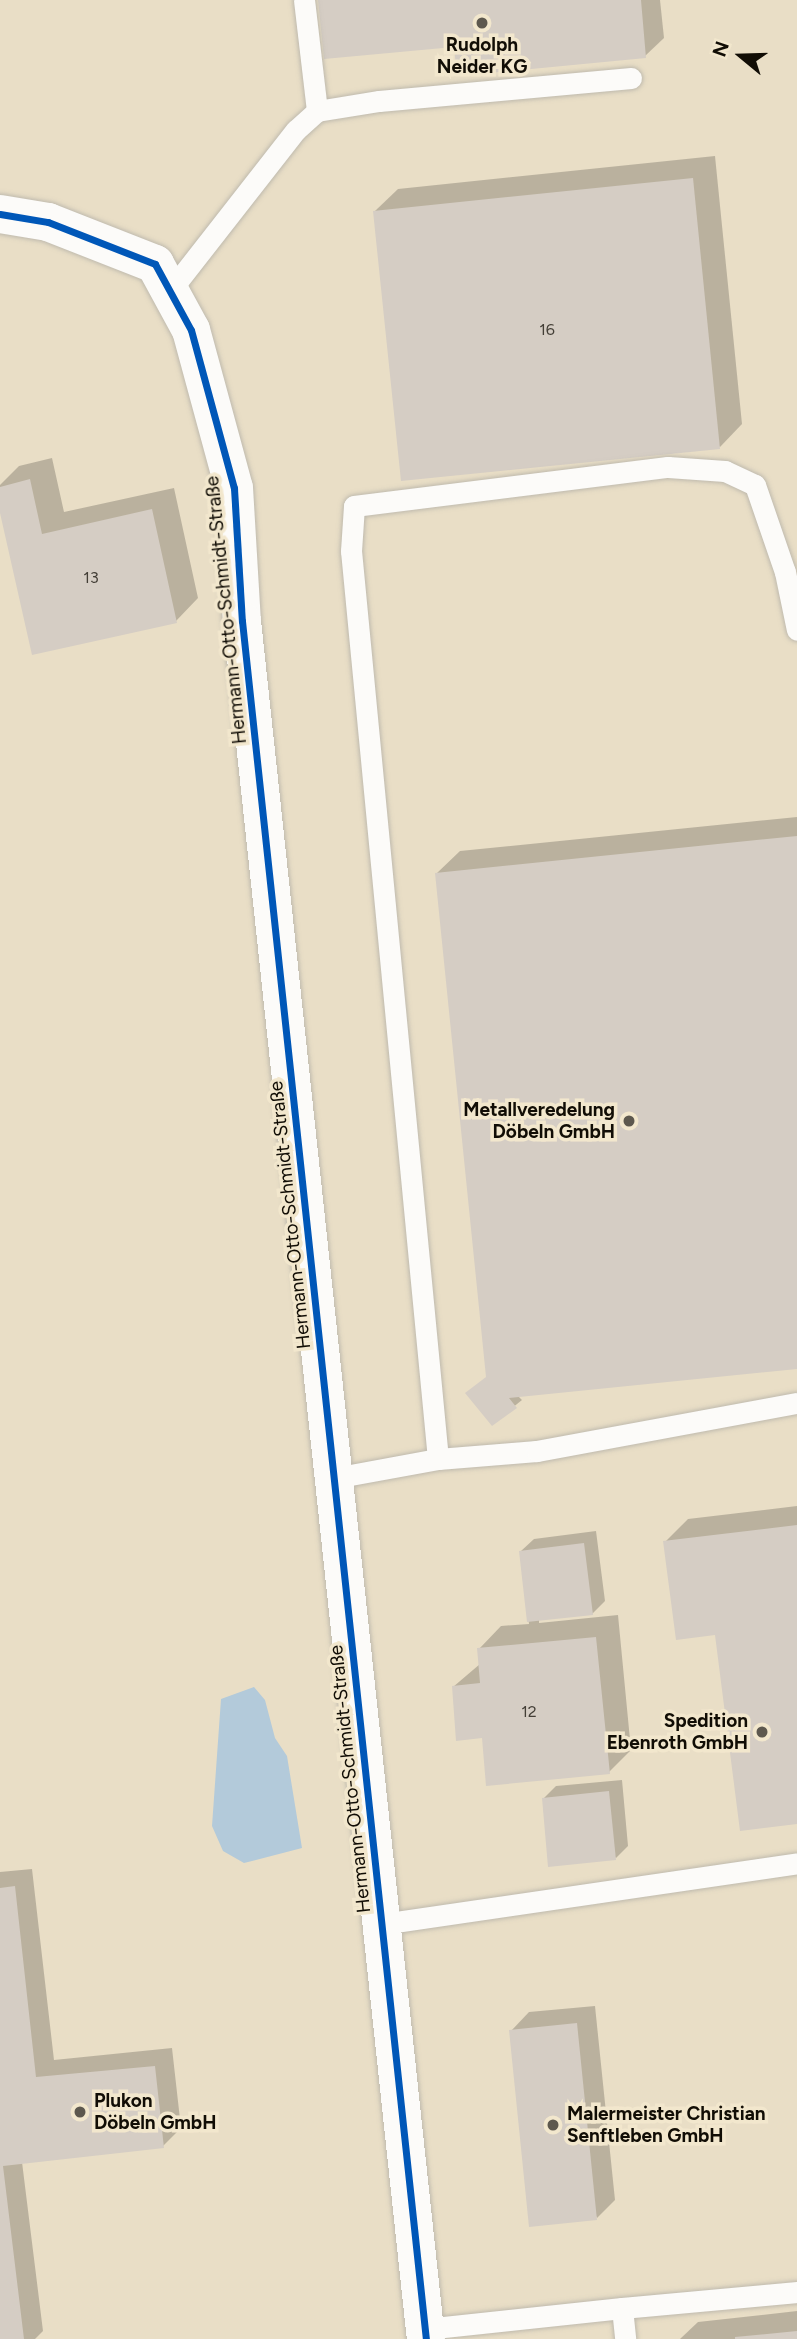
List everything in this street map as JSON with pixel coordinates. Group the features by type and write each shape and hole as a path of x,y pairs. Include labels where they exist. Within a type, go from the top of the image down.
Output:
{"street":[{"name":"Hermann-Otto-Schmidt-Straße","path":"0,214 48,222 155,264 191,330 234,488 242,621 425,2334"}],"lane":[{"path":"304,0 317,111"},
{"path":"170,291 296,130 317,111 379,101 631,78"},
{"path":"438,1460 351,551 354,506 668,467 725,471 755,485 785,572 797,630"},
{"path":"334,1478 438,1460 537,1451 797,1403"},
{"path":"381,1924 797,1863"},
{"path":"425,2334 622,2308 797,2292"},
{"path":"622,2308 625,2339"}],"shaded area":[{"path":"0,0 797,0 797,2339 0,2339"}],"water":[{"path":"254,1687 265,1700 275,1738 287,1756 302,1848 244,1863 223,1851 212,1826 221,1699"}],"building":[{"name":"Rudolph Neider KG","path":"318,0 641,0 646,58 457,76 454,47 324,59"},
{"path":"693,178 720,449 401,481 373,211"},
{"path":"30,479 42,534 152,509 177,623 32,655 0,513 0,487"},
{"name":"Metallveredelung Döbeln GmbH","path":"797,836 797,1369 509,1398 517,1408 492,1426 465,1393 486,1377 435,873"},
{"name":"Spedition Ebenroth GmbH","path":"797,1525 797,1824 740,1831 715,1635 676,1640 663,1541"},
{"path":"584,1543 593,1615 527,1622 519,1551"},
{"path":"596,1637 610,1774 486,1786 482,1738 456,1741 452,1686 480,1683 477,1648"},
{"path":"609,1791 616,1860 548,1867 542,1798"},
{"name":"Plukon Döbeln GmbH","path":"15,1886 36,2077 155,2066 164,2148 3,2166 24,2339 0,2339 0,1888"},
{"name":"Malermeister Christian Senftleben GmbH","path":"577,2023 597,2220 529,2227 509,2030"},
{"path":"797,2331 797,2339 735,2339 735,2337"}],"cycle path":[{"path":"0,214 48,222 155,264 191,330 234,488 242,621 426,2339"}],"place":[{"name":"Rudolph Neider KG","path":"482,23"},
{"name":"Metallveredelung Döbeln GmbH","path":"629,1121"},
{"name":"Spedition Ebenroth GmbH","path":"762,1732"},
{"name":"Plukon Döbeln GmbH","path":"80,2112"},
{"name":"Malermeister Christian Senftleben GmbH","path":"553,2125"}]}
